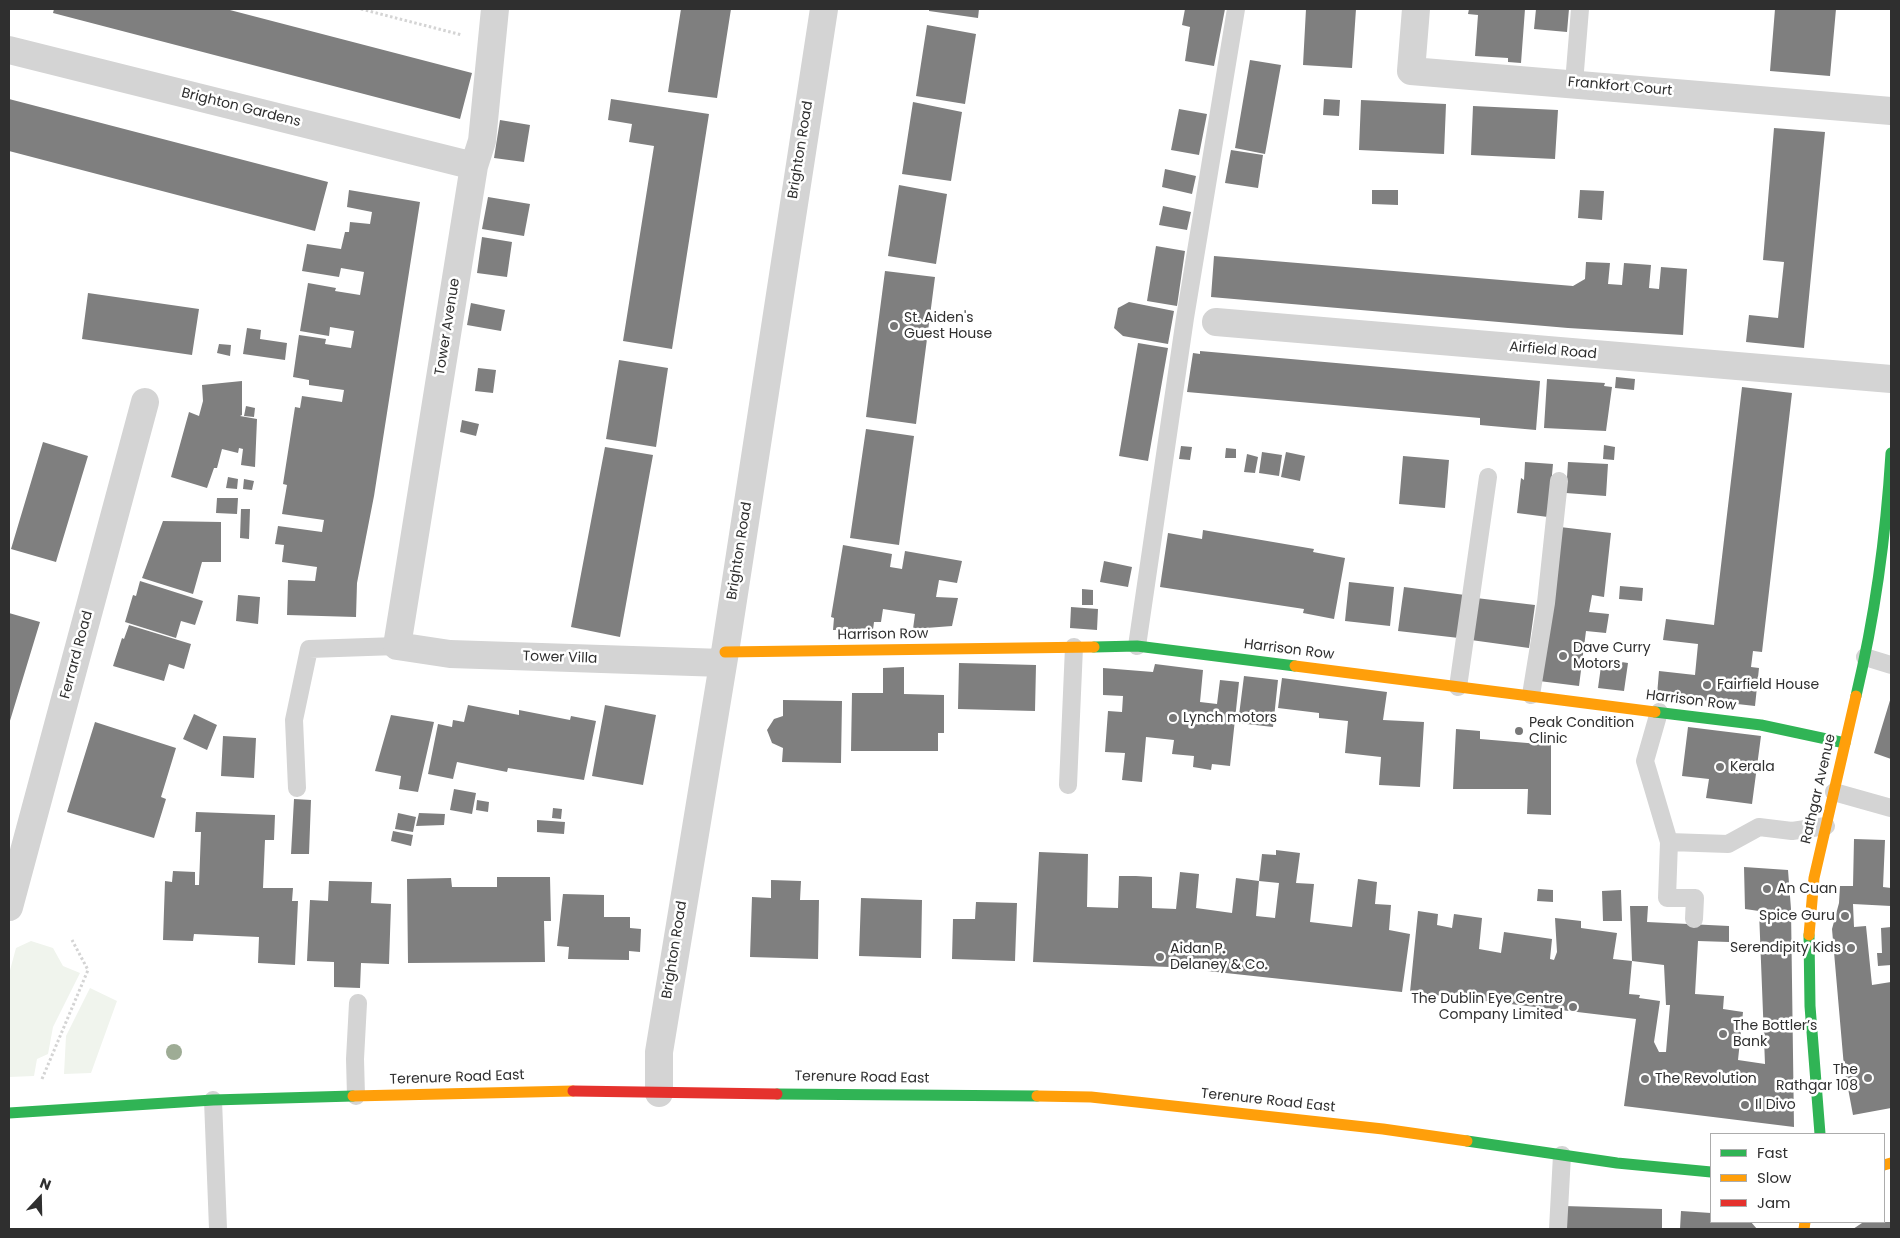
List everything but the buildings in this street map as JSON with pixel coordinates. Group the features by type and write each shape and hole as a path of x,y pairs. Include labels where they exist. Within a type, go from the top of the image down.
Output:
{"street":[{"name":"Tower Avenue","path":"397,646 474,166 482,141 496,9"},
{"name":"Brighton Road","path":"659,1092 659,1052 724,658 824,9"},
{"name":"Frankfort Court","path":"1416,9 1411,71 1574,83 1891,111"},
{"name":"Brighton Gardens","path":"9,50 474,166"},
{"name":"Airfield Road","path":"1216,322 1891,379"},
{"name":"Ferrard Road","path":"9,907 145,402"},
{"name":"Rathgar Avenue","path":"1820,1133 1807,959 1810,907 1826,826 1865,657 1887,523 1891,453"},
{"name":"Tower Villa","path":"397,646 450,654 724,658"},
{"name":"Harrison Row","path":"724,658 1137,646 1761,725 1845,744"},
{"name":"Terenure Road East","path":"9,1113 213,1100 532,1091 1091,1096 1383,1129 1617,1163 1710,1172"}],"lane":[{"path":"1137,646 1184,318 1236,9"},
{"path":"1574,83 1580,9"},
{"path":"1458,686 1488,477"},
{"path":"1531,695 1546,603 1559,481"},
{"path":"298,788 294,720 309,649 397,646"},
{"path":"1068,785 1074,647"},
{"path":"1865,657 1891,665"},
{"path":"1659,712 1645,761 1669,842 1667,898 1695,898 1694,919"},
{"path":"1834,792 1891,808"},
{"path":"1669,842 1728,844 1759,827 1792,831 1826,826"},
{"path":"356,1096 355,1058 358,1003"},
{"path":"213,1100 218,1229"},
{"path":"1558,1229 1562,1155"}],"path":[{"path":"361,9 491,43"},
{"path":"41,1111 42,1076 88,970 72,940"}],"shaded area":[{"path":"31,941 53,948 63,966 80,973 53,1027 48,1054 37,1059 34,1076 9,1077 9,974 16,948"},
{"path":"90,988 117,1001 91,1073 64,1074 66,1036"}],"traffic: fast":[{"path":"1856,696 1869,636 1879,575 1891,453"},
{"path":"1094,647 1137,646 1295,666"},
{"path":"1655,712 1761,725 1845,743"},
{"path":"1809,935 1810,1006 1820,1133"},
{"path":"777,1094 1037,1096"},
{"path":"9,1113 213,1100 353,1096"},
{"path":"1467,1141 1617,1163 1710,1172"}],"traffic: slow":[{"path":"725,652 1094,647"},
{"path":"1295,666 1655,712"},
{"path":"1809,935 1814,878 1856,696"},
{"path":"353,1096 573,1091"},
{"path":"1037,1096 1091,1097 1383,1129 1467,1141"},
{"path":"1885,1165 1891,1163"},
{"path":"1804,1229 1805,1223"}],"traffic: jam":[{"path":"573,1091 777,1094"}],"place":[{"name":"St. Aiden's Guest House","path":"894,326"},
{"name":"Dave Curry Motors","path":"1563,656"},
{"name":"Fairfield House","path":"1707,685"},
{"name":"Lynch motors","path":"1173,718"},
{"name":"Peak Condition Clinic","path":"1519,731"},
{"name":"Kerala","path":"1720,767"},
{"name":"An Cuan","path":"1767,889"},
{"name":"Spice Guru","path":"1845,916"},
{"name":"Serendipity Kids","path":"1851,948"},
{"name":"Aidan P. Delaney & Co.","path":"1160,957"},
{"name":"The Dublin Eye Centre Company Limited","path":"1573,1007"},
{"name":"The Bottler’s Bank","path":"1723,1034"},
{"name":"The Rathgar 108","path":"1868,1078"},
{"name":"The Revolution","path":"1645,1079"},
{"name":"Il Divo","path":"1745,1105"}]}
